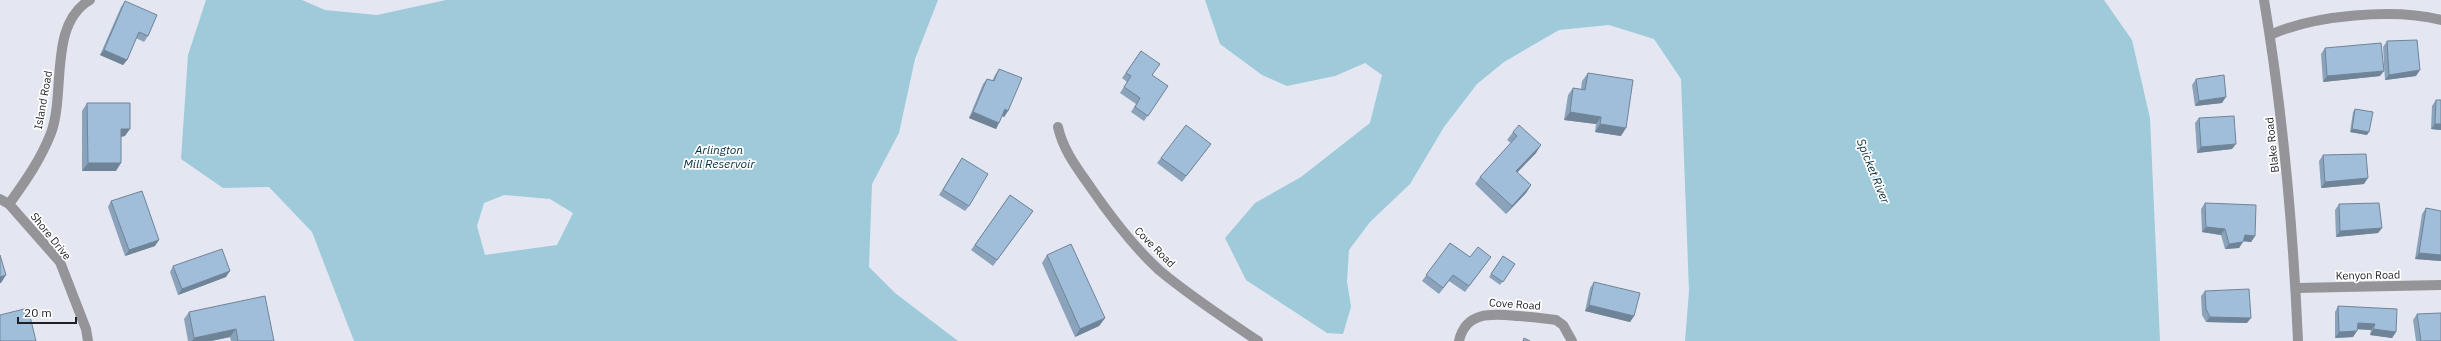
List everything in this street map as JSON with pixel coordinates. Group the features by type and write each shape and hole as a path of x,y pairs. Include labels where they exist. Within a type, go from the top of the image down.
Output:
{"street":[{"name":"Island Road","path":"5,202 32,171 51,132 59,86 63,40 70,19 90,0"},
{"name":"Blake Road","path":"2264,0 2270,35 2289,191 2298,341"},
{"path":"2270,35 2303,24 2350,16 2396,15 2441,20"},
{"name":"Cove Road","path":"1058,127 1062,144 1113,220 1159,269 1190,294 1258,341"},
{"name":"Shore Drive","path":"5,202 60,262 86,329 88,341"},
{"name":"Kenyon Road","path":"2296,288 2441,285"},
{"name":"Cove Road","path":"1459,341 1465,327 1472,319 1492,313 1556,320 1563,325 1572,341"}],"water":[{"name":"Arlington Mill Reservoir","path":"206,0 302,0 325,10 377,15 446,0 938,0 915,59 899,133 872,184 869,267 895,293 958,341 354,341 312,232 269,187 223,188 181,159 188,55","holes":["504,195 550,199 573,213 557,245 485,255 477,226 484,203"]},
{"name":"Spicket River","path":"1205,0 2104,0 2132,40 2150,118 2160,341 1685,341 1689,291 1681,79 1654,39 1609,25 1559,30 1504,62 1477,84 1444,127 1410,184 1370,222 1349,250 1347,281 1351,307 1343,334 1327,333 1246,280 1225,238 1255,203 1301,177 1370,123 1382,75 1365,63 1335,76 1287,86 1262,75 1220,44"}],"building":[{"path":"125,1 157,15 148,36 139,32 127,60 104,50"},
{"path":"2417,40 2420,70 2389,75 2387,41"},
{"path":"2381,43 2384,71 2327,76 2325,48"},
{"path":"1141,51 1160,64 1152,75 1168,86 1148,116 1135,107 1140,98 1124,87 1131,76 1126,73"},
{"path":"999,69 1022,78 1008,111 1005,109 999,123 973,112 987,79 994,81"},
{"path":"1588,73 1633,80 1626,128 1600,124 1601,117 1570,112 1573,88 1585,90"},
{"path":"2224,75 2226,97 2199,101 2196,79"},
{"path":"2436,100 2441,100 2441,124 2435,124"},
{"path":"87,103 130,103 130,129 121,129 121,163 88,163"},
{"path":"2355,109 2373,112 2369,132 2352,129"},
{"path":"2234,116 2236,144 2201,147 2199,118"},
{"path":"1186,125 1211,144 1186,176 1161,158"},
{"path":"1519,125 1541,145 1516,171 1531,185 1512,206 1480,177 1517,136 1513,132"},
{"path":"2366,154 2368,178 2325,182 2323,155"},
{"path":"962,158 988,174 969,206 943,190"},
{"path":"142,191 159,240 129,250 111,201"},
{"path":"1010,195 1033,211 997,260 975,245"},
{"path":"2205,203 2256,205 2255,236 2245,235 2243,242 2229,244 2225,229 2206,227"},
{"path":"2379,203 2382,228 2340,231 2339,204"},
{"path":"2426,208 2441,211 2441,255 2419,253"},
{"path":"1450,243 1470,257 1478,247 1491,257 1469,286 1453,275 1443,288 1426,275"},
{"path":"1071,244 1105,318 1080,329 1047,255"},
{"path":"222,249 230,271 182,289 173,266"},
{"path":"0,255 6,275 0,277"},
{"path":"1503,256 1515,264 1503,282 1491,274"},
{"path":"1594,282 1640,293 1634,316 1589,305"},
{"path":"2249,289 2251,318 2210,317 2206,309 2205,291"},
{"path":"265,296 274,341 238,341 236,329 194,338 189,312"},
{"path":"2338,306 2397,309 2396,332 2373,329 2375,324 2358,323 2357,331 2339,332"},
{"path":"28,308 36,341 0,341 0,315"},
{"path":"2441,313 2441,341 2421,341 2417,314"},
{"path":"1524,338 1530,341 1523,341"}]}
